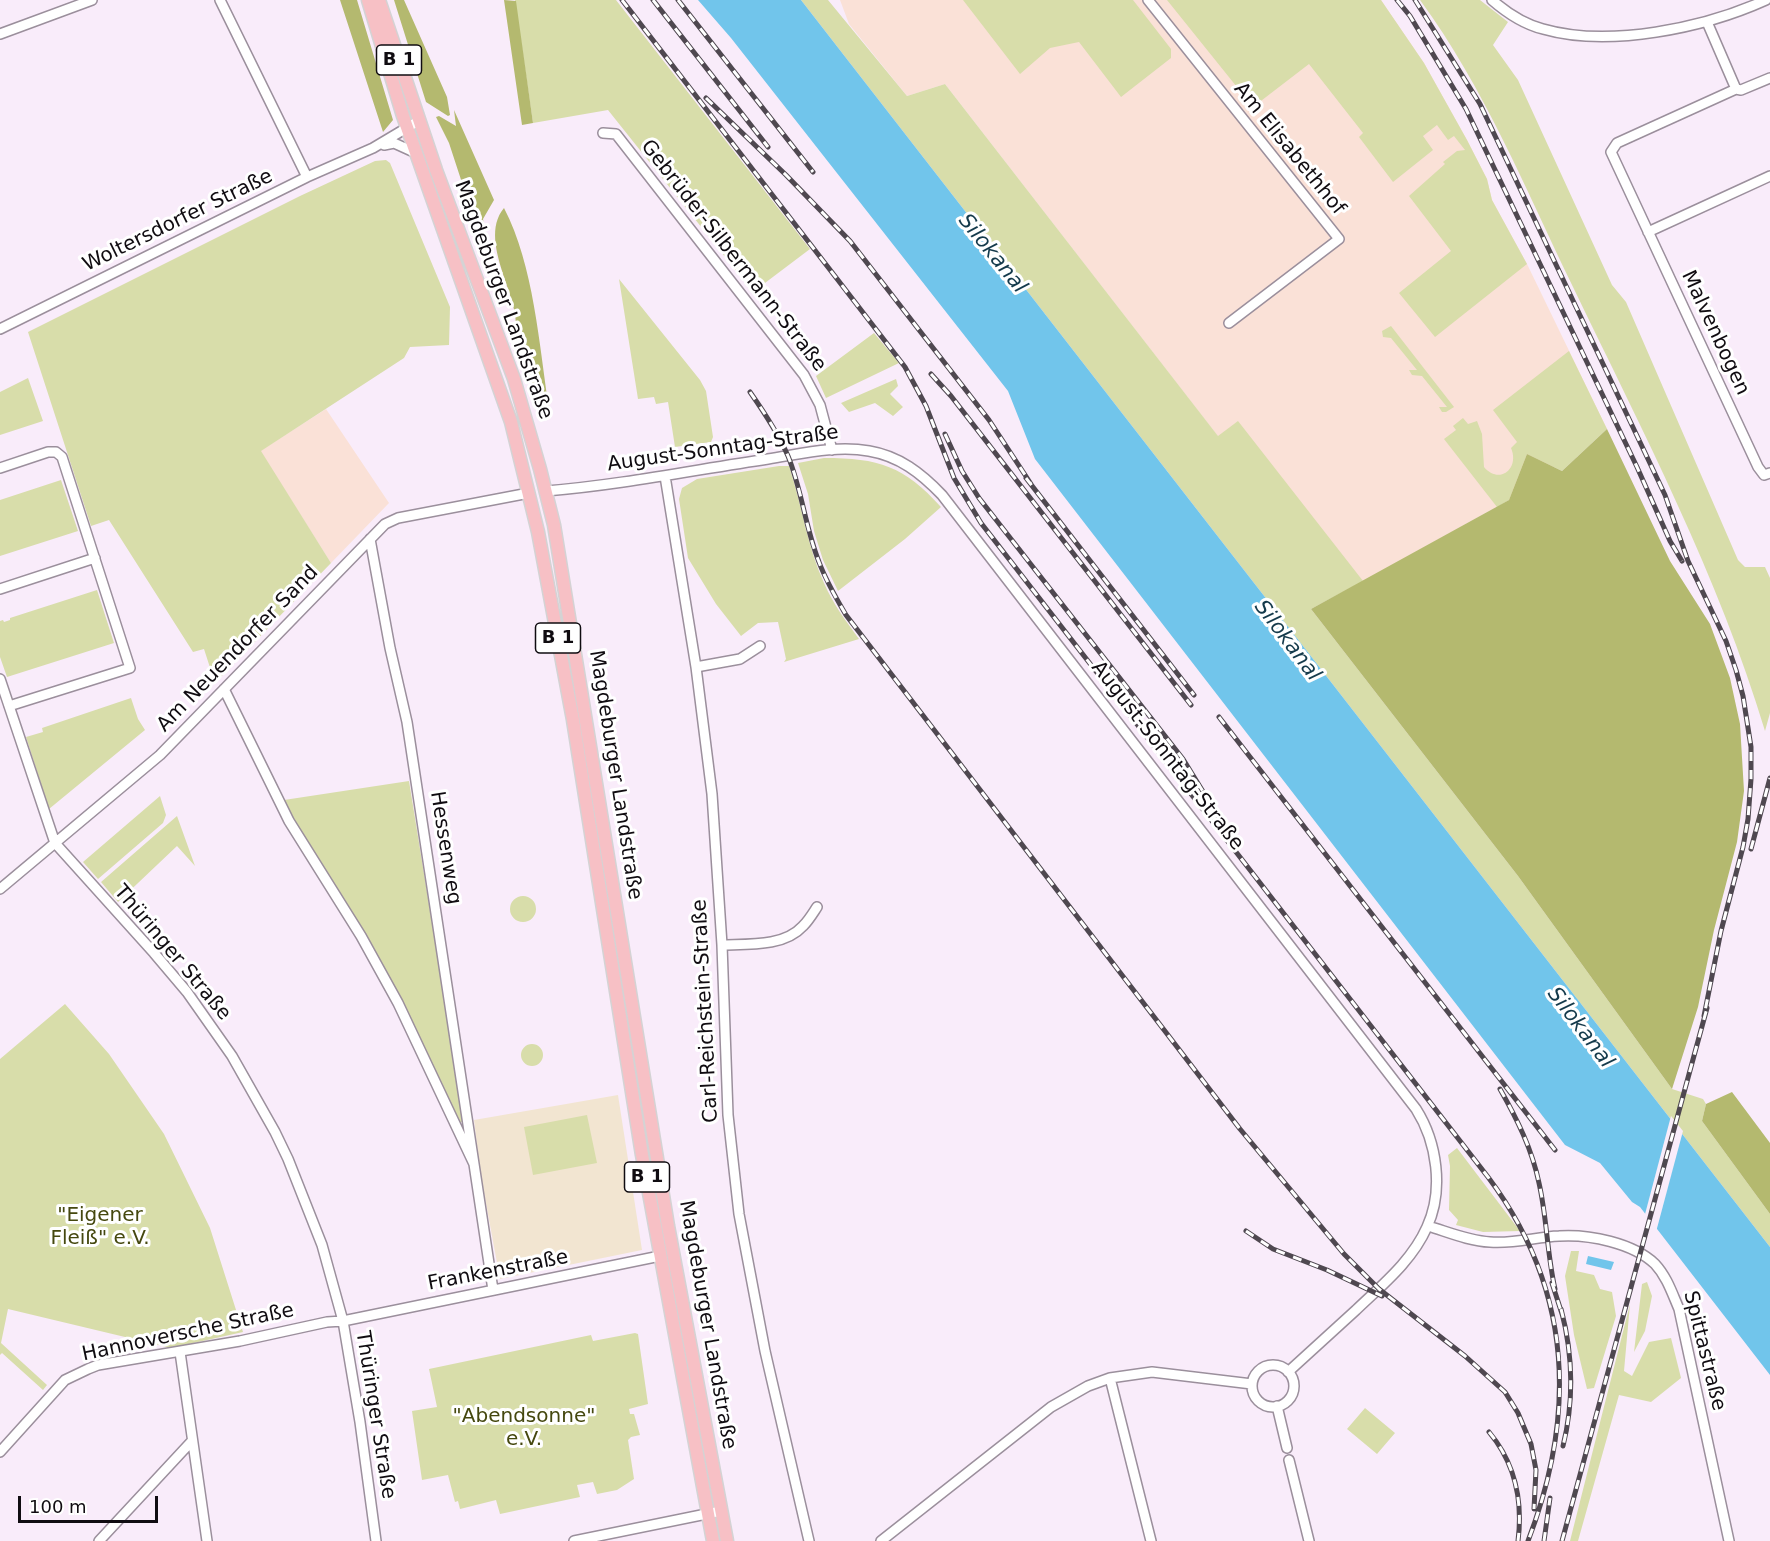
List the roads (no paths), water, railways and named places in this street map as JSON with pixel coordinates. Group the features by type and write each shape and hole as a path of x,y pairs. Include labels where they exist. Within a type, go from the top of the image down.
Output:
{"main road":[{"name":"Magdeburger Landstraße","path":"368,0 407,128 511,422 546,569 573,720 660,1256 713,1541"},
{"name":"Magdeburger Landstraße","path":"379,0 436,170 514,379 546,491 573,635 669,1234 727,1541"},
{"path":"529,494 546,491"}],"street":[{"path":"0,34 92,0"},
{"path":"220,0 307,177"},
{"name":"Am Elisabethhof","path":"1148,0 1339,239 1229,323"},
{"path":"1492,0 1507,14 1540,28 1560,34 1611,37 1670,30 1707,22 1766,0"},
{"path":"1707,22 1736,89 1741,90 1770,78"},
{"name":"Malvenbogen","path":"1736,89 1617,143 1611,152 1758,467 1764,475 1770,473"},
{"name":"Woltersdorfer Straße","path":"0,330 307,177 374,148 420,120"},
{"name":"Gebrüder-Silbermann-Straße","path":"603,133 616,134 804,375 820,405 832,450"},
{"name":"Woltersdorfer Straße","path":"374,148 394,143 416,153"},
{"path":"1648,232 1770,176"},
{"name":"August-Sonntag-Straße","path":"546,491 665,476 832,450 868,450 896,459 920,473 942,495 1404,1092 1427,1126 1435,1156 1436,1185 1428,1226 1411,1254 1393,1275 1288,1372"},
{"path":"0,468 48,452 56,452 62,457 130,668 9,706"},
{"name":"Carl-Reichstein-Straße","path":"665,476 696,667 712,794 722,945 728,1115 739,1214 761,1331 809,1541"},
{"name":"Am Neuendorfer Sand","path":"0,889 160,755 385,524 398,518 529,494"},
{"name":"Hessenweg","path":"370,539 390,648 407,722 493,1290"},
{"path":"0,589 95,558"},
{"path":"696,667 740,659 760,646"},
{"name":"Thüringer Straße","path":"0,679 55,843 187,992 242,1072 275,1131 304,1198 332,1277 343,1321 360,1422 375,1541"},
{"name":"Hessenweg","path":"224,689 289,821 361,936 398,1004 474,1164"},
{"path":"722,945 761,944 784,938 802,928 818,907"},
{"name":"Spittastraße","path":"1428,1226 1479,1241 1493,1242 1560,1235 1587,1236 1631,1249 1654,1264 1670,1286 1680,1316 1729,1541"},
{"name":"Frankenstraße","path":"343,1321 660,1256"},
{"name":"Hannoversche Straße","path":"0,1452 65,1380 98,1365 240,1341 327,1322 343,1321"},
{"path":"180,1352 191,1442 195,1452 207,1541"},
{"path":"1277,1366 1288,1372 1293,1383 1293,1392 1284,1404 1268,1407 1257,1400 1253,1394 1252,1384 1257,1373 1266,1367 1277,1366"},
{"path":"881,1541 1052,1407 1088,1386 1110,1378 1152,1372 1252,1384"},
{"path":"1110,1378 1151,1541"},
{"path":"1277,1406 1287,1448"},
{"path":"99,1541 191,1442"},
{"path":"1289,1460 1309,1541"},
{"path":"574,1541 721,1511"}],"water":[{"name":"Silokanal","path":"698,0 801,0 1770,1247 1770,1375 1640,1207 1632,1202 1600,1163 1565,1145 1035,459 1008,391 731,38"},
{"path":"1588,1256 1614,1262 1611,1270 1586,1264"}],"railway":[{"path":"622,0 905,367 926,406 954,478 981,523 1488,1177 1516,1220 1537,1264 1551,1308 1558,1353 1559,1399 1554,1446 1544,1493 1528,1541"},
{"path":"653,0 768,147"},
{"path":"678,0 813,172"},
{"path":"1397,0 1410,16 1466,109 1670,541 1682,561"},
{"path":"1415,0 1480,104 1665,495 1688,561 1726,641 1736,670 1743,696 1751,747 1748,819 1721,931 1704,1016"},
{"path":"706,98 850,241 989,420 1031,484"},
{"path":"931,374 951,396 1191,705"},
{"path":"750,392 780,439 788,456 819,562 846,615 1240,1129 1344,1254 1379,1289 1465,1356 1505,1392 1518,1413 1531,1444 1536,1470 1534,1509"},
{"path":"945,434 962,471 979,498 1183,759 1218,816"},
{"path":"1026,478 1194,695"},
{"path":"1219,717 1555,1150"},
{"path":"1751,849 1770,778"},
{"path":"1562,1541 1707,1008"},
{"path":"1500,1089 1523,1134 1536,1170 1542,1196 1555,1289"},
{"path":"1246,1231 1273,1249 1327,1270 1382,1296"},
{"path":"1552,1283 1563,1317"},
{"path":"1561,1309 1568,1343 1571,1378 1569,1412 1563,1446"},
{"path":"1489,1432 1505,1456 1515,1483 1519,1511 1518,1541"},
{"path":"1544,1541 1550,1498"}],"park label":[{"name":"\"Eigener Fleiß\" e.V.","path":"100,1228"},
{"name":"\"Abendsonne\" e.V.","path":"524,1428"}]}
